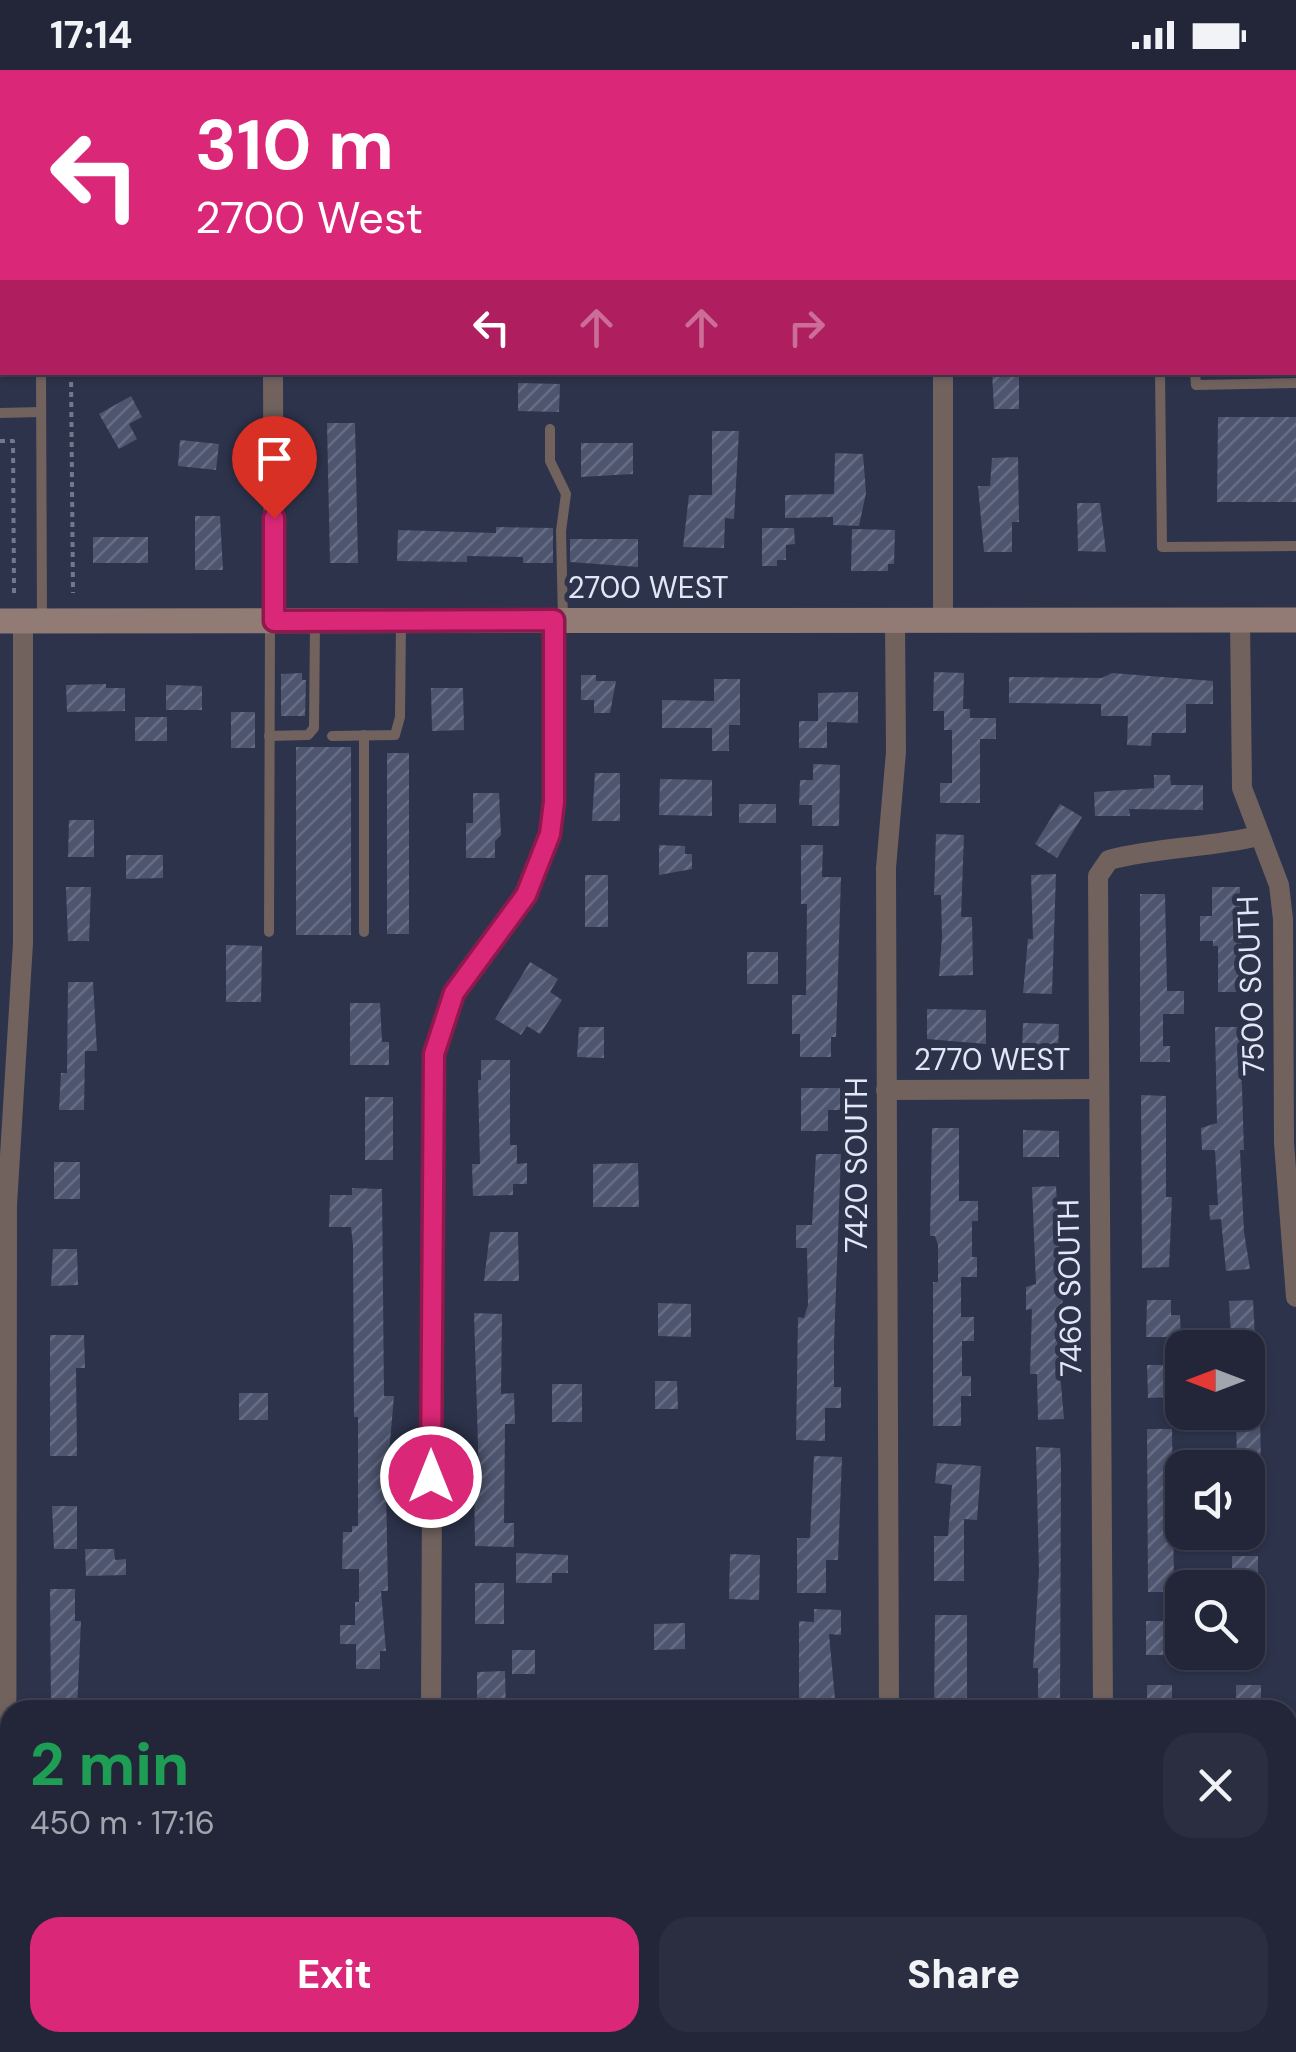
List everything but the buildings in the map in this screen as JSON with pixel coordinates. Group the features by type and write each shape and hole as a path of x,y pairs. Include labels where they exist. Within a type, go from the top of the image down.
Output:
{"main road":[{"name":"2700 WEST","path":"22,621 1296,620"}],"street":[{"path":"272,621 273,375"},
{"path":"943,375 943,620"},
{"path":"431,1700 434,1054 454,993 526,895 550,834 558,620"},
{"name":"7420 SOUTH","path":"889,1700 886,868 896,752 895,620"},
{"name":"7500 SOUTH","path":"1240,620 1242,788 1279,885 1283,919 1284,1142 1296,1298"},
{"path":"6,1700 7,1205 23,943 22,621"},
{"name":"7460 SOUTH","path":"1103,1700 1096,896 1103,866 1126,856 1210,848 1258,836"},
{"name":"2770 WEST","path":"886,1090 1098,1089"}],"lane":[{"path":"22,621 41,375"},
{"path":"1160,375 1162,547 1296,546"},
{"path":"1196,375 1196,385 1296,383"},
{"path":"0,413 41,412"},
{"path":"550,429 550,461 566,494 558,620"},
{"path":"268,932 272,621"},
{"path":"270,736 308,735 314,728 315,621"},
{"path":"332,736 396,735 400,621"},
{"path":"364,735 364,932"}],"path":[{"path":"71,375 73,593"},
{"path":"0,441 13,440 14,592"}],"route":[{"path":"274,518 274,621 554,620 554,802 550,834 540,868 526,895 454,993 434,1054 431,1477"}]}
